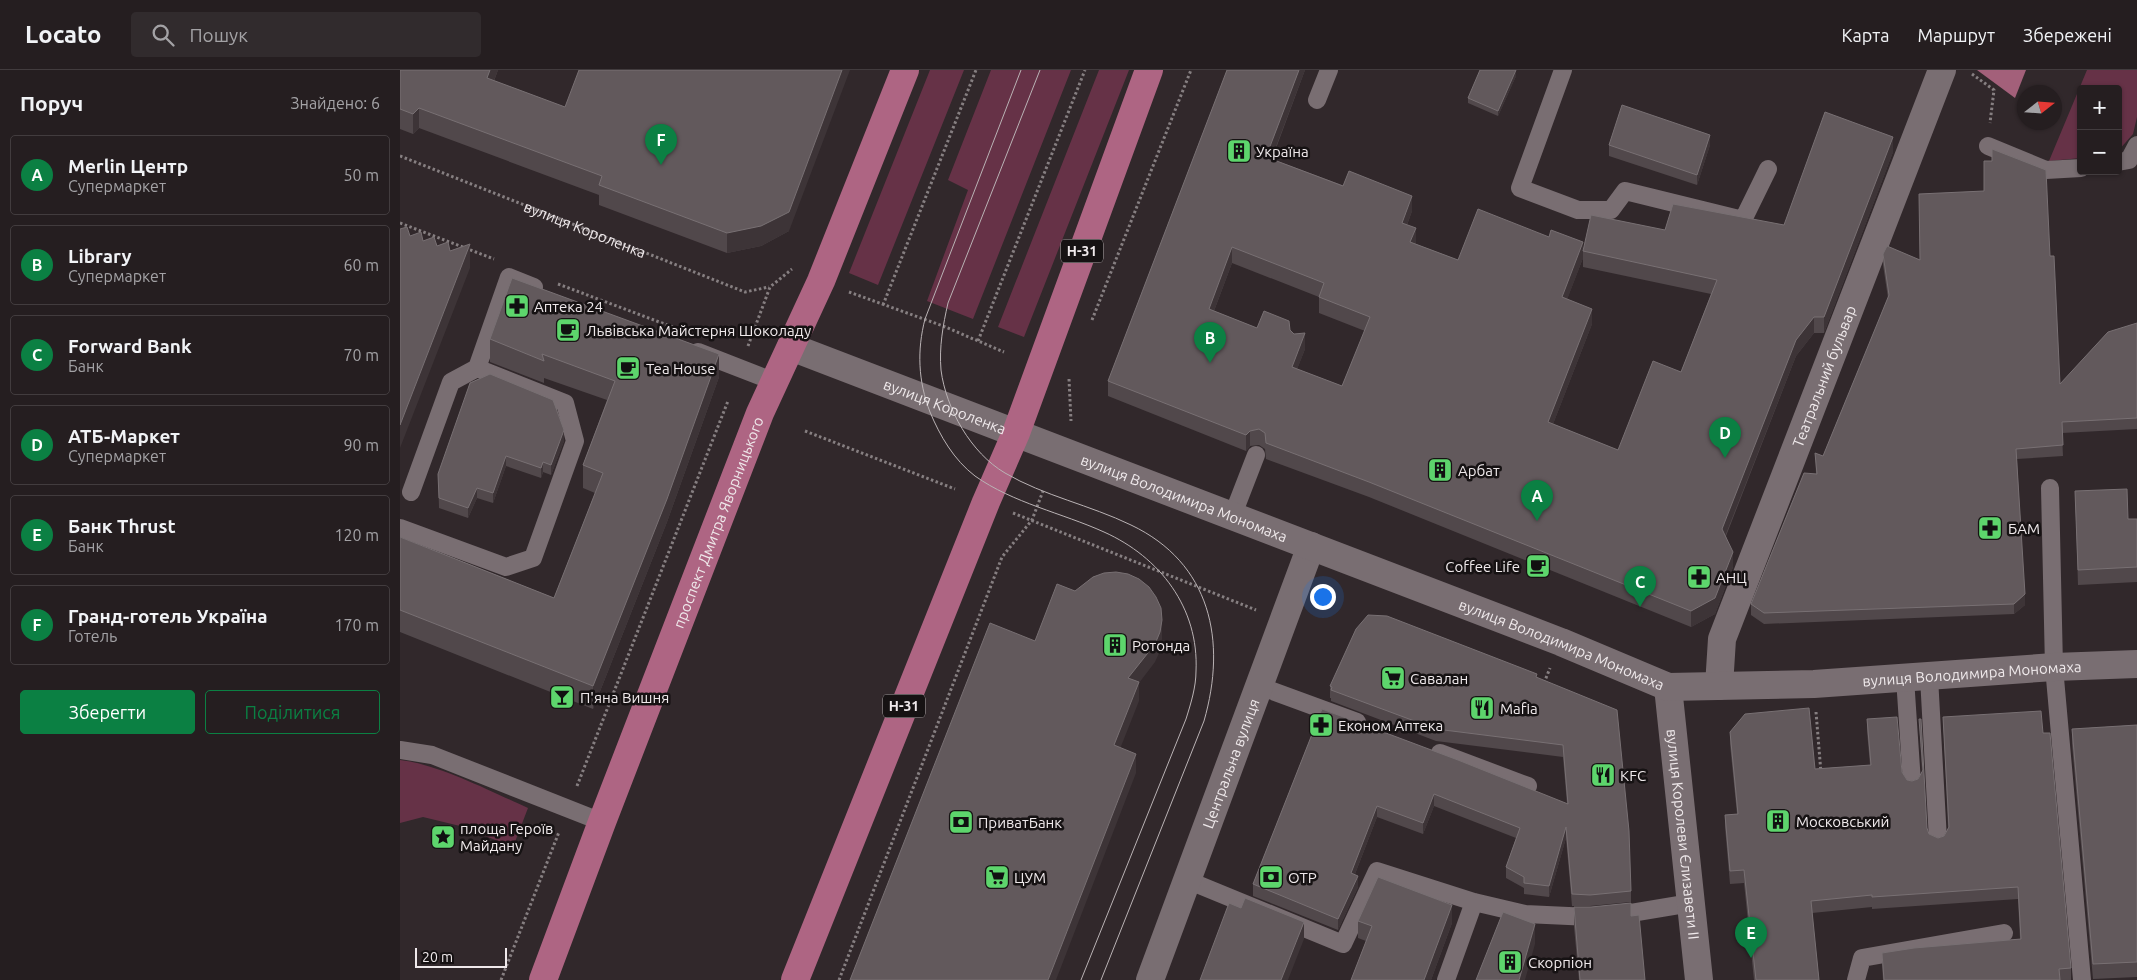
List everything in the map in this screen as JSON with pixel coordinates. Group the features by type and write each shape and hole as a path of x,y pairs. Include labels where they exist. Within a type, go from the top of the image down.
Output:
{"main road":[{"name":"проспект Дмитра Яворницького","path":"543,980 760,414 821,281 905,70"},
{"name":"Н-31","path":"795,980 986,502 1016,433 1150,70"}],"street":[{"name":"Театральний бульвар","path":"1719,686 1722,639 1942,70"},
{"name":"вулиця Короленка","path":"791,347 1016,433"},
{"name":"вулиця Володимира Мономаха","path":"1016,433 1561,642 1668,687 1814,684 2054,667 2137,664"},
{"name":"Центральна вулиця","path":"1150,980 1311,546"},
{"name":"вулиця Королеви Єлизавети ІІ","path":"1668,687 1699,980"}],"lane":[{"path":"1317,100 1329,70"},
{"path":"1563,70 1520,188 1578,210 1611,210 1625,191 1743,220 1768,169"},
{"path":"2122,161 2129,160 2137,145"},
{"path":"1988,146 2046,170 2077,168"},
{"path":"411,492 450,382 477,368 509,277 552,288"},
{"path":"686,340 740,368 775,382"},
{"path":"400,528 506,567 533,558 575,441 565,402 477,368"},
{"path":"1232,517 1256,455"},
{"path":"2050,488 2054,667 2082,980"},
{"path":"1912,783 1917,678"},
{"path":"1917,678 1938,840"},
{"path":"1259,686 1375,729"},
{"path":"1420,746 1528,786"},
{"path":"400,750 432,755 602,822"},
{"path":"1187,880 1343,944 1377,871 1480,903 1525,914 1590,917 1691,903"},
{"path":"1446,980 1480,903"},
{"path":"1856,980 1862,958 2004,933"}],"path":[{"path":"883,305 976,70"},
{"path":"978,341 1085,70"},
{"path":"1090,323 1191,70"},
{"path":"1966,70 1994,90 1988,146"},
{"name":"вулиця Короленка","path":"400,156 745,292 770,287"},
{"path":"400,223 502,262"},
{"path":"740,368 770,287 792,270"},
{"path":"552,288 686,340"},
{"path":"846,290 943,326 1004,352"},
{"path":"1069,377 1071,421"},
{"path":"501,980 728,400"},
{"path":"805,431 955,489"},
{"path":"839,980 1002,557 1032,520 1043,491"},
{"path":"1013,512 1283,621"},
{"path":"1541,688 1561,642"},
{"path":"1814,684 1821,776"}],"shaded area":[{"path":"930,70 964,70 878,285 849,273"},
{"path":"991,70 1071,70 973,319 927,301 968,190 948,180"},
{"path":"1099,70 1129,70 1024,337 998,327"},
{"path":"1977,70 2026,70 2020,85 2017,85 2015,98"},
{"path":"2087,70 2137,70 2137,117 2133,134 2122,146 2122,85 2081,85"},
{"path":"2077,94 2077,158 2049,161"},
{"path":"400,760 448,773 528,808 513,847 460,826 423,817 400,823"}],"building":[{"path":"400,70 490,70 487,78 565,107 579,70 842,70 789,212 761,226 727,233 599,185 602,176 419,108 413,114 400,109"},
{"path":"1227,70 1299,70 1266,157 1343,186 1349,171 1412,196 1402,223 1416,228 1410,242 1458,260 1478,209 1549,237 1551,230 1583,242 1562,297 1592,309 1548,422 1618,450 1653,361 1681,372 1717,280 1583,251 1591,215 1665,230 1673,204 1784,225 1825,112 1893,137 1824,317 1814,317 1796,340 1722,529 1733,552 1715,598 1691,611 1369,482 1266,443 1265,433 1259,429 1250,431 1246,435 1108,381","holes":["1232,247 1324,283 1319,297 1370,317 1342,386 1292,367 1305,333 1294,334 1290,330 1289,321 1264,311 1257,328 1209,309"]},
{"path":"1480,70 1516,70 1498,111 1468,98"},
{"path":"1622,105 1710,135 1697,175 1609,145"},
{"path":"1992,149 2046,170 2050,256 2054,256 2060,384 2108,332 2137,323 2137,418 2062,422 2063,445 2016,449 2025,594 2014,604 1764,613 1751,604 1804,473 1817,474 1815,453 1823,456 1889,295 1883,254 1887,246 1920,260 1919,194 1984,191 1984,161 1992,161"},
{"path":"407,227 410,236 421,232 423,241 434,237 437,246 448,242 450,251 470,244 400,425 400,229"},
{"path":"512,278 719,354 667,499 593,686 400,610 400,537 554,598 603,473 583,465 615,381 542,354 544,361 490,339"},
{"path":"490,374 553,400 564,430 551,465 543,462 541,468 506,456 493,493 477,488 468,508 439,498 438,474 470,383"},
{"path":"2127,489 2128,519 2137,519 2137,567 2078,570 2075,491"},
{"name":"ЦУМ","path":"1104,573 1128,574 1139,579 1149,587 1161,608 1160,632 1155,644 1128,678 1139,682 1114,745 1136,754 1048,980 850,980 990,623 1035,641 1057,584 1075,591 1093,577"},
{"path":"1368,615 1387,616 1537,674 1536,677 1617,710 1629,831 1631,891 1590,895 1572,894 1566,827 1549,886 1524,883 1524,877 1506,867 1520,828 1434,794 1423,823 1377,806 1351,873 1358,876 1338,919 1253,884 1322,709 1568,804 1563,745 1436,729 1331,690 1332,687 1330,686 1356,629"},
{"path":"1809,708 1815,769 1871,765 1867,719 1897,717 1902,772 1907,780 1912,781 1918,779 1923,770 1919,719 1921,719 1927,828 1929,834 1938,838 1944,836 1949,827 1943,717 2041,711 2043,733 2050,733 2071,968 2059,969 2060,980 1884,980 1882,953 1914,948 2021,939 2018,887 1872,897 1872,895 1811,901 1819,980 1756,980 1744,870 1730,871 1725,815 1738,814 1730,732 1745,714"},
{"path":"2137,725 2137,962 2093,964 2072,729"},
{"path":"1378,877 1452,905 1424,980 1351,980 1372,926 1358,921"},
{"path":"1245,898 1304,922 1281,980 1200,980 1229,903 1241,908"},
{"path":"1631,903 1631,916 1639,915 1645,980 1580,980 1574,907"},
{"path":"1503,912 1535,924 1519,980 1476,980"}],"tram line":[{"path":"1021,70 925,319 922,331 920,366 926,400 934,421 948,447 967,470 975,476 1021,501 1104,532 1142,555 1159,570 1183,606 1191,626 1195,648 1195,683 1186,719 1081,980"},
{"path":"1040,70 948,303 941,353 941,370 948,400 962,429 971,442 981,454 1005,473 1035,488 1131,525 1158,541 1179,560 1195,583 1206,607 1212,634 1214,662 1211,691 1204,721 1101,980"}],"place":[{"name":"Україна","path":"1239,151"},
{"name":"Гранд-готель Україна","path":"661,165"},
{"name":"Аптека 24","path":"517,306"},
{"name":"Львівська Майстерня Шоколаду","path":"568,330"},
{"name":"Library","path":"1210,363"},
{"name":"Tea House","path":"628,368"},
{"name":"АТБ-Маркет","path":"1725,458"},
{"name":"Арбат","path":"1440,470"},
{"name":"Merlin Центр","path":"1537,521"},
{"name":"БАМ","path":"1990,528"},
{"name":"Coffee Life","path":"1538,566"},
{"name":"АНЦ","path":"1699,577"},
{"name":"Forward Bank","path":"1640,607"},
{"name":"Ротонда","path":"1115,645"},
{"name":"Савалан","path":"1393,678"},
{"name":"П'яна Вишня","path":"562,697"},
{"name":"Mafia","path":"1482,708"},
{"name":"Економ Аптека","path":"1321,725"},
{"name":"KFC","path":"1603,775"},
{"name":"Московський","path":"1778,821"},
{"name":"ПриватБанк","path":"961,822"},
{"name":"площа Героїв Майдану","path":"443,837"},
{"name":"ЦУМ","path":"997,877"},
{"name":"OTP","path":"1271,877"},
{"name":"Банк Thrust","path":"1751,958"},
{"name":"Скорпіон","path":"1510,962"}]}
